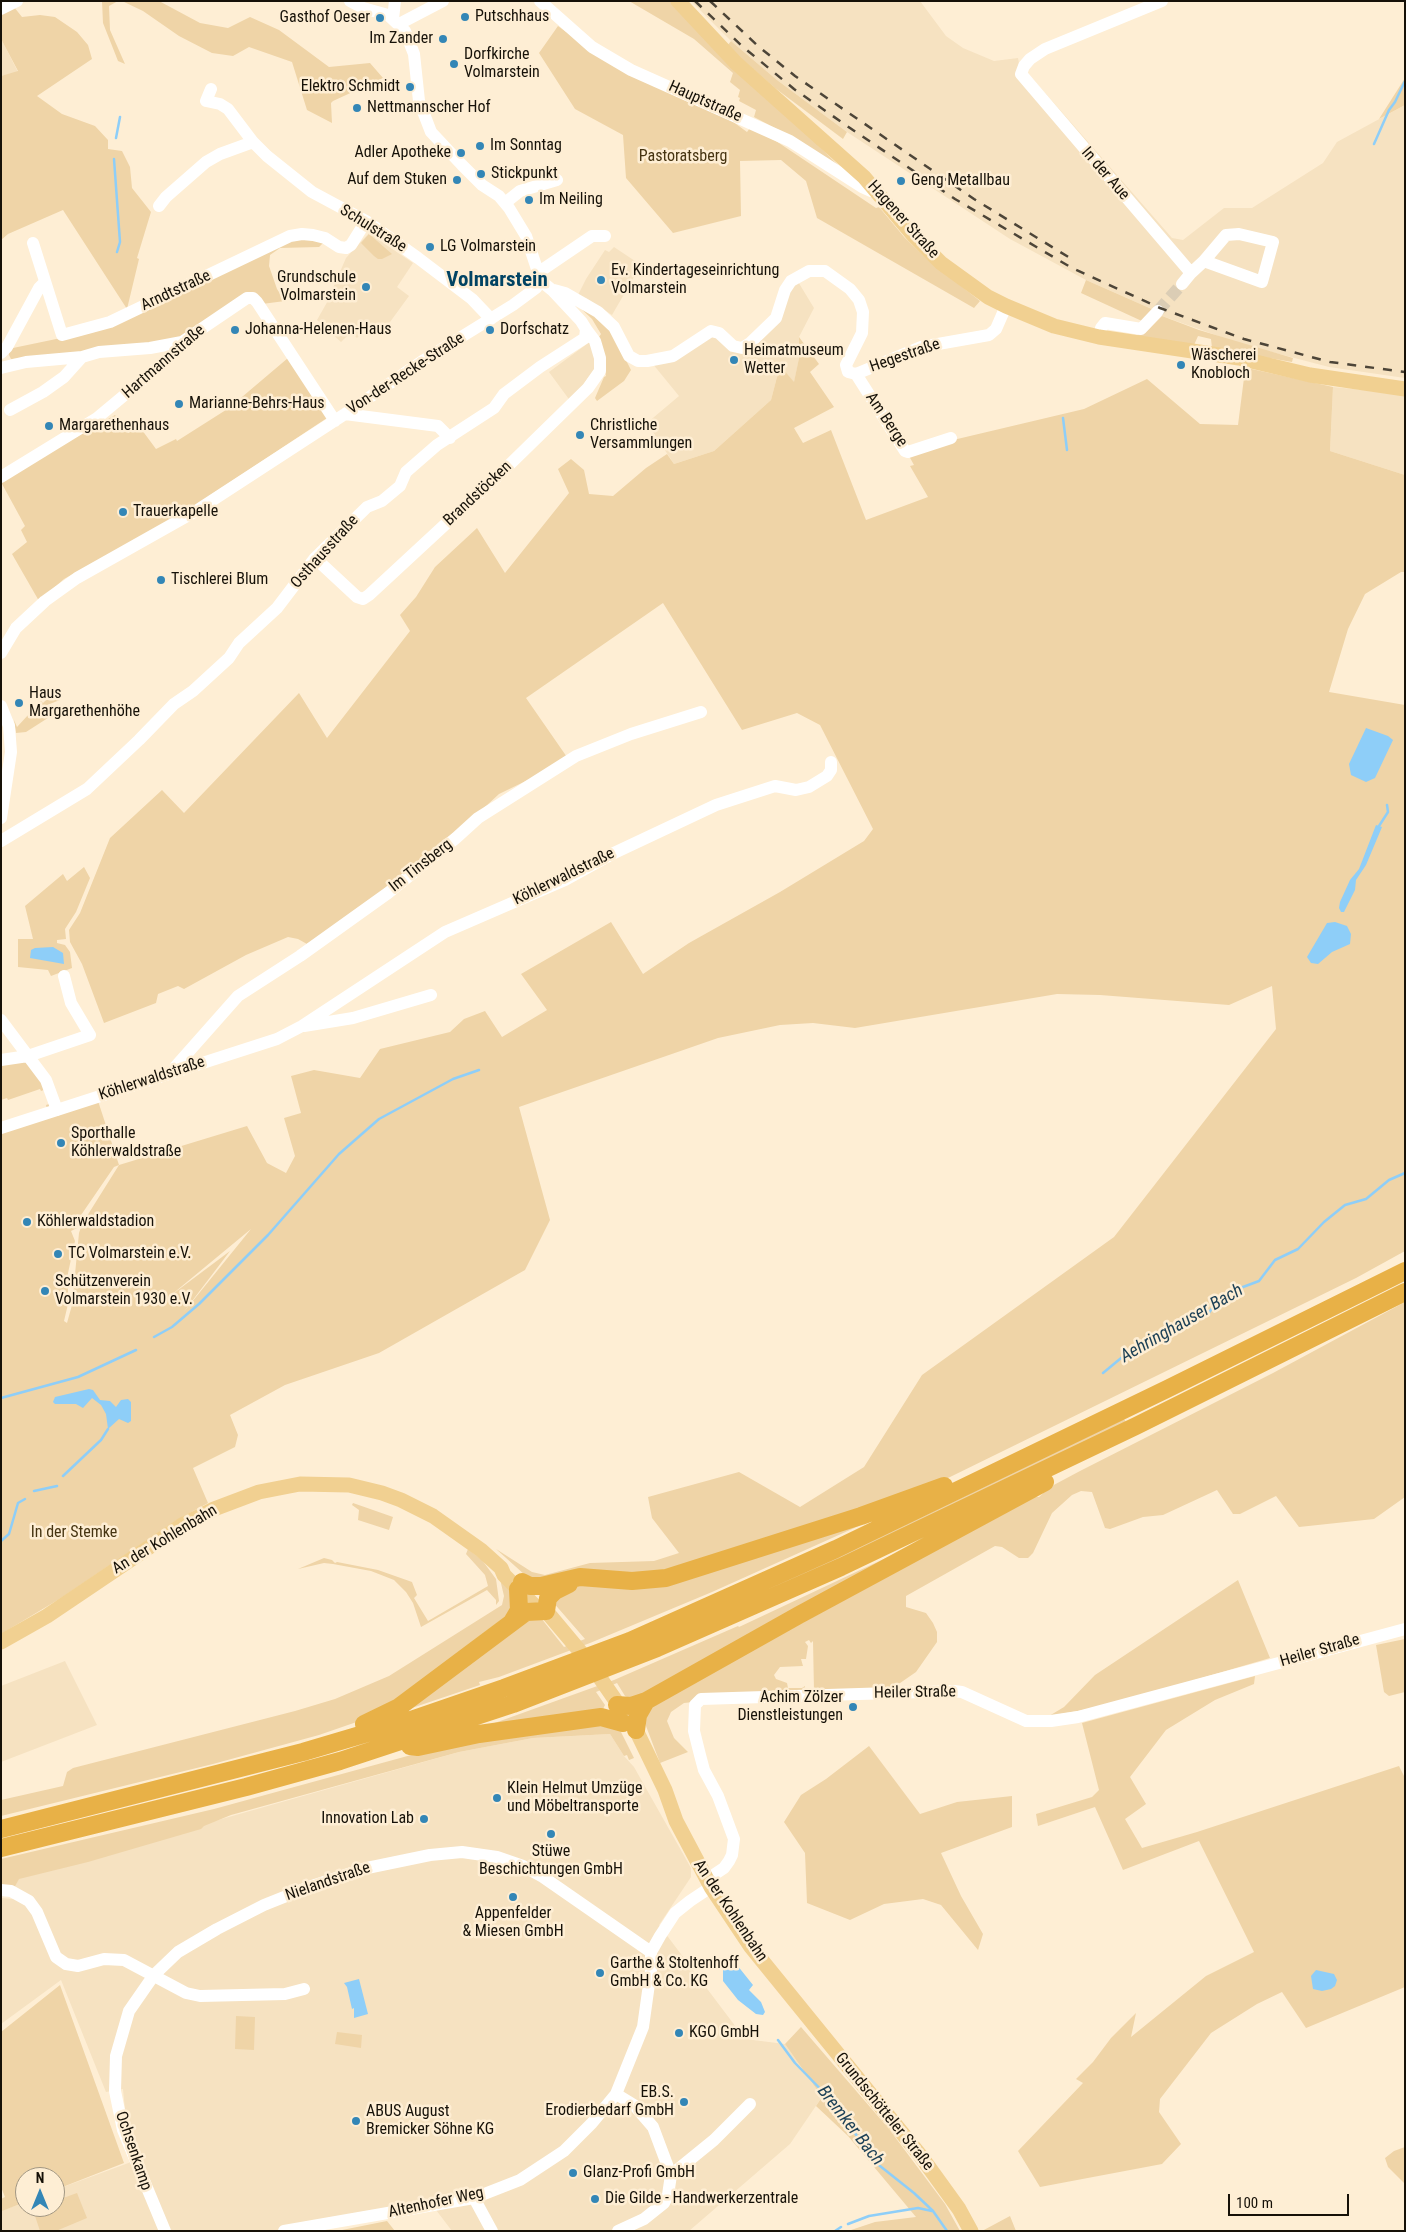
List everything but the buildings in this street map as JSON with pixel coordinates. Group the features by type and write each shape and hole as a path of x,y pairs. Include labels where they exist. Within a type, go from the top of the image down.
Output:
{"highway":[{"path":"1,1829 303,1752 448,1707 630,1641 836,1549 1405,1271"},
{"path":"1,1848 246,1787 394,1744 513,1704 666,1644 841,1567 1080,1453 1405,1292"},
{"path":"601,1717 612,1708 613,1698 631,1706 646,1701 799,1615 1069,1469 1080,1453"},
{"path":"512,1622 519,1610 520,1585 541,1586 580,1577 645,1580 675,1576 861,1516 975,1473 992,1474"},
{"path":"303,1752 399,1707 526,1612 546,1611 548,1598 555,1591 570,1584 596,1578"},
{"path":"394,1744 418,1747 480,1734 601,1717 629,1727 646,1701"}],"main road":[{"name":"Hagener Straße","path":"678,1 736,63 833,148 878,191 914,235 941,263 988,297 1054,326 1099,337 1239,358 1297,372 1405,389"},
{"name":"An der Kohlenbahn","path":"1,1642 47,1616 182,1526 241,1498 284,1486 316,1483 349,1485 401,1500 450,1527 501,1568 508,1570 520,1585 543,1603 546,1611 574,1642 613,1698 617,1711 629,1727 665,1790 676,1821 709,1884 751,1947 792,1996"},
{"name":"Grundschötteler Straße","path":"792,1996 920,2155 959,2209 971,2231"}],"street":[{"path":"1,9 17,1"},
{"path":"350,1 363,8 379,12"},
{"path":"365,1 379,12 396,21 410,42 413,49 419,101 431,132 482,185 489,188 505,203 526,236 540,277 581,321 586,329"},
{"path":"395,1 396,21"},
{"path":"396,21 443,1"},
{"name":"Hauptstraße","path":"540,1 592,47 631,70 790,141 862,187 871,191 878,191"},
{"name":"In der Aue","path":"1162,1 1045,49 1030,59 1024,66 1021,74 1190,273"},
{"name":"Schulstraße","path":"211,89 206,101 220,104 228,109 253,142 267,156 312,192 366,221 445,278 472,299 492,319"},
{"path":"160,206 166,197 206,162 220,154 253,142"},
{"path":"505,203 520,191 557,180"},
{"name":"Arndtstraße","path":"33,243 62,334 110,322 290,236 314,235 325,238 339,247 346,248 351,245 366,221"},
{"path":"1182,284 1226,235 1239,234 1273,242 1262,282 1204,261"},
{"name":"Von-der-Recke-Straße","path":"1,653 16,628 45,601 77,578 196,511 424,360 492,319 536,288 547,264 592,236 605,236"},
{"name":"Hegestraße","path":"552,290 565,293 598,312 614,327 629,356 638,361 647,361 673,356 711,331 719,333 733,346 742,348 750,343 776,318 790,281 809,272 825,271 850,289 859,300 863,312 862,333 846,365 848,372 856,374 921,347 989,335 996,329 1006,306"},
{"path":"1,354 39,288 45,282"},
{"name":"Hartmannstraße","path":"1,477 97,418 169,358 182,342 240,301 253,298 340,417"},
{"path":"1099,337 1101,328 1105,323 1141,329 1158,311"},
{"name":"Osthausstraße","path":"8,833 88,789 174,704 193,691 229,658 238,643 277,608 315,558 367,507 382,501 400,486 406,472 437,445 494,408 504,394 540,367 585,338 586,329"},
{"name":"Brandstöcken","path":"315,558 357,597 363,599 369,595 504,470 588,388 600,371 600,358 595,341 586,329"},
{"path":"1,368 26,362 82,357 99,352 150,348 182,342"},
{"path":"10,410 57,382 82,357"},
{"name":"Am Berge","path":"856,374 905,451 908,452 951,438"},
{"path":"340,417 438,426 450,438"},
{"path":"1,706 9,726 11,752 1,818"},
{"name":"Im Tinsberg","path":"174,1072 176,1066 238,996 300,956 388,893 478,818 576,756 631,734 701,712"},
{"name":"Köhlerwaldstraße","path":"1,1128 277,1039 302,1026 445,932 565,880 614,852 716,805 775,786 796,790 809,787 827,776 831,770 831,762"},
{"path":"4,803 10,820 8,833"},
{"path":"1,1060 28,1056 90,1035 71,1004 64,976"},
{"name":"Köhlerwaldstraße","path":"302,1026 353,1018 431,995"},
{"path":"1,1020 46,1080 57,1110"},
{"name":"Heiler Straße","path":"709,1884 732,1856 734,1839 718,1796 704,1770 694,1731 695,1704 701,1699 954,1691 962,1692 1026,1720 1051,1722 1078,1717 1373,1636 1405,1629"},
{"name":"Nielandstraße","path":"154,1975 178,1952 264,1905 367,1868 400,1860 454,1853 497,1857 523,1866 543,1876 651,1952"},
{"path":"651,1952 675,1913 709,1884"},
{"path":"1,1890 16,1893 29,1902 37,1912 54,1952 60,1961 78,1966 104,1959 130,1961 186,1993 200,1996 285,1994 304,1989"},
{"name":"Altenhofer Weg","path":"284,2231 474,2198 520,2180 564,2151 592,2123 616,2094 642,2027 652,1970 651,1952"},
{"name":"Ochsenkamp","path":"154,1975 129,2011 116,2056 115,2081 123,2130 165,2231"},
{"path":"616,2094 634,2105 653,2127 671,2175 668,2195 664,2203 644,2219 618,2231"},
{"path":"671,2175 714,2140 750,2104"},
{"path":"474,2198 492,2231"}],"shaded area":[{"path":"691,1 920,1 946,36 963,48 994,61 1018,58 1021,74 1033,79 1172,238 1183,240 1224,208 1252,208 1323,163 1337,142 1405,105 1405,378 1329,367 1241,344 1162,316 1154,310 1086,280 1010,239 847,132 777,80 731,41"},
{"path":"1,39 18,72 1,76"},
{"name":"Grundschule Volmarstein","path":"369,233 413,263 397,287 409,296 382,333 371,323 357,338 351,332 341,342 317,320 334,290 333,288 346,258"},
{"path":"614,247 641,265 612,315 586,298 577,297 605,250 609,252"},
{"path":"797,280 814,308 799,337 799,358 794,383 783,369 777,377 771,400 714,451 674,464 647,423 679,396 652,363 714,332 732,349 773,325 783,295"},
{"path":"591,341 597,365 571,402 549,372"},
{"path":"1333,387 1405,394 1405,475 1330,451"},
{"path":"65,1661 97,1725 1,1762 1,1686"},
{"path":"610,1734 624,1756 634,1767 691,1868 691,1877 659,1925 745,2039 785,2044 822,2097 790,2144 689,2231 452,2231 433,2206 301,2231 1,2231 1,2211 15,2206 15,2217 65,2217 65,2186 142,2158 125,2110 123,2089 106,2092 61,1980 1,2024 1,1898 13,1899 9,1879 459,1752 533,1738"}],"green space":[{"path":"102,1 118,1 109,6 110,30 125,64 118,61 103,23"},
{"path":"122,1 159,1 200,23 228,28 250,17 279,30 329,67 370,63 383,78 333,101 331,103 332,123 307,110 292,62 249,47 233,56 212,53 179,36 143,11"},
{"path":"629,1 673,1 840,167 792,137 754,117 756,110 739,101 740,90 730,82 733,73 694,39"},
{"path":"14,7 22,17 40,15 55,17 77,32 88,45 92,59 37,96 62,114 95,126 108,140 108,149 122,151 130,167 132,188 151,212 137,258 139,259 127,309 63,210 8,234 1,240 1,76 18,71 1,39 1,15"},
{"name":"Pastoratsberg","path":"558,26 584,45 732,121 747,132 750,128 776,141 876,208 879,207 905,238 928,260 980,301 974,308 817,218 806,181 781,160 740,161 741,216 673,233 626,178 623,135 575,109 539,53"},
{"path":"731,41 777,80 847,132 843,139 775,88 727,46"},
{"path":"1405,78 1405,105 1379,119"},
{"path":"369,234 392,254 382,259 374,256 361,243"},
{"path":"294,238 324,242 319,247 280,248 270,255 269,266 277,289 285,301 262,304 252,294 185,337 76,354 11,359 9,355 8,350 13,348 85,333"},
{"path":"1086,280 1154,310 1144,322 1081,293"},
{"path":"574,302 606,321 631,370 624,381 597,401 595,398 606,376 599,337 601,334 592,319"},
{"path":"1162,316 1199,330 1293,358 1292,362 1212,348 1211,339 1198,336 1194,345 1136,339 1137,335 1145,333"},
{"name":"In der Stemke","path":"799,337 819,364 810,372 834,407 794,428 803,443 831,430 866,520 928,497 910,466 914,465 909,456 932,445 1084,409 1147,379 1200,424 1238,425 1244,378 1248,369 1238,366 1333,387 1330,451 1405,475 1405,572 1401,572 1365,594 1348,629 1329,692 1405,705 1405,1251 1356,1278 948,1478 889,1500 682,1569 546,1582 525,1575 496,1549 532,1572 545,1575 590,1563 654,1561 679,1553 652,1518 648,1497 739,1472 800,1507 864,1467 922,1375 1114,1237 1276,1029 1272,986 1229,1005 1100,995 1057,994 855,1028 813,1023 780,1025 718,1038 519,1107 550,1220 525,1270 379,1353 285,1385 230,1415 238,1435 235,1447 193,1468 208,1503 175,1521 61,1598 1,1634 1,1133 98,1101 119,1165 247,1126 267,1163 286,1173 295,1156 284,1118 301,1113 291,1076 314,1070 360,1078 380,1049 450,1032 464,1019 485,1011 502,1037 547,1010 521,974 611,922 643,974 689,943 780,892 864,841 873,829 820,725 797,713 742,730 663,603 526,698 569,760 499,794 390,895 307,944 298,939 288,937 246,955 184,989 178,986 158,994 156,1003 104,1023 82,964 70,942 69,930 80,913 110,838 162,790 184,813 299,693 327,738 410,631 400,615 416,597 435,567 477,528 505,573 569,493 558,469 571,459 584,470 589,494 613,496 646,468 667,454 674,464 714,451 771,400 777,377 783,369 794,382 799,358","holes":["119,1165 82,1224 79,1233 72,1305 67,1323 64,1321 68,1304 68,1273 75,1241 71,1231 77,1228 79,1218 114,1167","251,1229 183,1313 230,1251 170,1296"]},
{"path":"288,358 327,418 191,508 64,579 39,601 12,554 27,542 21,530 25,526 1,482 115,415 128,433 139,426 156,449 176,439 177,441 229,408"},
{"path":"56,690 60,700 47,705 51,716 26,732 16,733 14,720 17,727 41,701 43,703"},
{"path":"84,867 90,878 76,912 65,929 66,939 57,940 57,943 65,945 70,952 72,968 51,976 48,970 18,967 18,939 33,939 25,906 63,874 67,881"},
{"path":"24,1059 45,1085 51,1104 47,1109 46,1105 49,1104 44,1090 41,1091 40,1089 8,1100 7,1098 1,1100 1,1063"},
{"path":"1405,1302 1405,1497 1374,1519 1299,1527 1276,1496 1240,1514 1233,1514 1217,1490 1163,1515 1143,1517 1110,1529 1105,1528 1092,1492 1081,1491 1072,1495 1052,1513 1033,1553 1028,1558 1019,1558 1002,1547 995,1546 906,1596 906,1607 926,1613 933,1623 937,1632 937,1642 916,1672 890,1690 814,1691 813,1641 811,1643 809,1640 805,1642 808,1646 806,1659 801,1659 803,1666 780,1667 774,1675 776,1679 787,1683 788,1688 802,1688 805,1686 805,1690 684,1703 671,1712 667,1721 674,1738 688,1752 660,1763 646,1726 643,1711 1031,1496 1039,1497 1050,1487 1080,1471 1273,1373"},
{"path":"1124,1419 1126,1422 819,1569 614,1657 860,1547"},
{"path":"353,1503 393,1517 389,1530 358,1520 359,1510 352,1505"},
{"path":"881,1516 712,1592 590,1643 499,1677 479,1682 480,1685 406,1710 523,1619 541,1618 564,1647 585,1639 552,1601 573,1586 615,1585"},
{"path":"956,1525 650,1692 629,1698 625,1696 617,1683 596,1692 605,1705 603,1709 478,1729 614,1680 739,1627"},
{"path":"468,1549 482,1560 496,1579 499,1601 496,1605 496,1600 487,1590 421,1627 413,1603 406,1592 394,1580 371,1571 333,1564 324,1563 298,1569 324,1558 335,1563 378,1570 412,1582 417,1595 414,1598 428,1621 488,1586 485,1575 466,1554"},
{"path":"500,1579 511,1588 514,1610 374,1716 319,1735 213,1764 1,1816 1,1800 63,1786 67,1772 73,1768 295,1711 335,1699 389,1676 502,1605 504,1596"},
{"path":"1238,1580 1270,1658 1106,1706 1049,1716 1064,1707 1095,1675"},
{"path":"1405,1639 1405,1692 1389,1696 1384,1692 1376,1645"},
{"path":"1255,1676 1254,1684 1215,1700 1166,1730 1130,1777 1146,1804 1125,1819 1142,1848 1399,1766 1405,1778 1405,1987 1306,2028 1282,1992 1257,2004 1211,2033 1160,2099 1159,2112 1181,2144 1162,2164 1040,2187 1018,2151 1083,2083 1076,2079 1093,2062 1111,2038 1136,2013 1131,2037 1206,1976 1254,1952 1199,1841 1123,1870 1095,1807 1038,1826 1036,1814 1092,1797 1099,1790 1082,1723"},
{"path":"603,1724 620,1730 634,1758 629,1760 627,1755 624,1756 610,1734 533,1738 459,1752 231,1815 201,1829 88,1862 19,1879 14,1888 1,1887 1,1859 214,1809 444,1746"},
{"path":"869,1746 920,1814 957,1802 1012,1796 1012,1827 941,1853 961,1896 983,1934 978,1950 941,1905 923,1899 884,1904 850,1920 807,1903 805,1853 784,1822 801,1795 826,1779"},
{"path":"60,1985 124,2163 65,2186 65,2167 15,2167 15,2206 2,2211 1,2199 5,2197 1,2187 1,2032"},
{"path":"236,2016 255,2017 254,2050 235,2049"},
{"path":"801,2027 889,2129 945,2204 960,2231 848,2231 875,2222 916,2217 848,2136 816,2106 822,2097 785,2044"},
{"path":"337,2032 362,2035 361,2048 335,2044"},
{"path":"1405,2147 1405,2184 1388,2167 1385,2158 1394,2151"},
{"path":"77,2193 87,2218 56,2231 40,2231 35,2217 65,2217 65,2197"},
{"path":"1010,2216 1016,2231 982,2231"},
{"path":"387,2221 395,2231 337,2231"}],"water":[{"path":"1366,728 1388,736 1393,740 1375,778 1366,782 1351,775 1349,764"},
{"path":"1376,825 1382,827 1366,865 1356,880 1355,890 1344,912 1341,912 1339,908 1340,902 1350,880 1359,869"},
{"path":"1335,922 1347,926 1351,934 1350,944 1332,952 1318,964 1311,963 1307,957 1327,923"},
{"path":"53,947 63,953 64,964 30,958 31,950 35,948"},
{"path":"89,1389 93,1390 100,1400 110,1401 116,1407 121,1400 128,1399 131,1402 131,1421 128,1423 119,1419 108,1429 106,1414 101,1405 92,1398 83,1408 76,1404 55,1404 53,1402 55,1397"},
{"path":"737,1965 753,1985 749,1990 761,2002 765,2012 763,2015 756,2014 738,2000 723,1981 723,1970"},
{"path":"1316,1970 1334,1974 1337,1980 1335,1986 1322,1991 1313,1989 1311,1976"},
{"path":"359,1979 368,2014 354,2018 354,2008 352,2009 347,1987 344,1983"}],"waterway":[{"path":"1374,144 1389,110 1405,81"},
{"path":"116,138 120,117"},
{"path":"114,159 120,242 117,252"},
{"path":"1063,418 1067,450"},
{"path":"1379,826 1388,812 1387,805"},
{"path":"154,1337 172,1327 199,1304 268,1235 339,1154 379,1119 453,1079 479,1070"},
{"name":"Aehringhauser Bach","path":"1103,1373 1132,1349 1165,1337 1208,1314 1218,1300 1228,1297 1235,1290 1259,1281 1275,1260 1298,1249 1324,1222 1345,1205 1366,1199 1389,1180 1405,1173"},
{"path":"1,1398 78,1377 136,1350"},
{"path":"63,1476 101,1440 108,1429"},
{"path":"34,1491 57,1486"},
{"path":"1,1541 9,1534 18,1503 25,1499"},
{"name":"Bremker Bach","path":"778,2040 795,2063 834,2103 875,2162 933,2211 947,2231"},
{"path":"848,2224 869,2216 918,2208 932,2211"},
{"path":"835,2231 841,2227"}],"tunnel":[{"path":"1158,311 1182,284"}],"railway":[{"path":"695,1 742,46 794,89 955,199 1072,268 1160,308 1244,339 1330,362 1405,372"},
{"path":"710,1 758,46 795,76 974,199 1070,258"}],"place":[{"name":"Putschhaus","path":"465,17"},
{"name":"Gasthof Oeser","path":"380,18"},
{"name":"Im Zander","path":"443,39"},
{"name":"Dorfkirche Volmarstein","path":"454,64"},
{"name":"Elektro Schmidt","path":"410,87"},
{"name":"Nettmannscher Hof","path":"357,108"},
{"name":"Im Sonntag","path":"480,146"},
{"name":"Adler Apotheke","path":"461,153"},
{"name":"Stickpunkt","path":"481,174"},
{"name":"Auf dem Stuken","path":"457,180"},
{"name":"Geng Metallbau","path":"901,181"},
{"name":"Im Neiling","path":"529,200"},
{"name":"LG Volmarstein","path":"430,247"},
{"name":"Ev. Kindertageseinrichtung Volmarstein","path":"601,280"},
{"name":"Grundschule Volmarstein","path":"366,287"},
{"name":"Johanna-Helenen-Haus","path":"235,330"},
{"name":"Dorfschatz","path":"490,330"},
{"name":"Heimatmuseum Wetter","path":"734,360"},
{"name":"Wäscherei Knobloch","path":"1181,365"},
{"name":"Marianne-Behrs-Haus","path":"179,404"},
{"name":"Margarethenhaus","path":"49,426"},
{"name":"Christliche Versammlungen","path":"580,435"},
{"name":"Trauerkapelle","path":"123,512"},
{"name":"Tischlerei Blum","path":"161,580"},
{"name":"Haus Margarethenhöhe","path":"19,703"},
{"name":"Sporthalle Köhlerwaldstraße","path":"61,1143"},
{"name":"Köhlerwaldstadion","path":"27,1222"},
{"name":"TC Volmarstein e.V.","path":"58,1254"},
{"name":"Schützenverein Volmarstein 1930 e.V.","path":"45,1291"},
{"name":"Achim Zölzer Dienstleistungen","path":"853,1707"},
{"name":"Klein Helmut Umzüge und Möbeltransporte","path":"497,1798"},
{"name":"Innovation Lab","path":"424,1819"},
{"name":"Stüwe Beschichtungen GmbH","path":"551,1834"},
{"name":"Appenfelder & Miesen GmbH","path":"513,1897"},
{"name":"Garthe & Stoltenhoff GmbH & Co. KG","path":"600,1973"},
{"name":"KGO GmbH","path":"679,2033"},
{"name":"EB.S. Erodierbedarf GmbH","path":"684,2102"},
{"name":"ABUS August Bremicker Söhne KG","path":"356,2121"},
{"name":"Glanz-Profi GmbH","path":"573,2173"},
{"name":"Die Gilde - Handwerkerzentrale","path":"595,2199"}],"district":[{"name":"Volmarstein","path":"497,281"}]}
